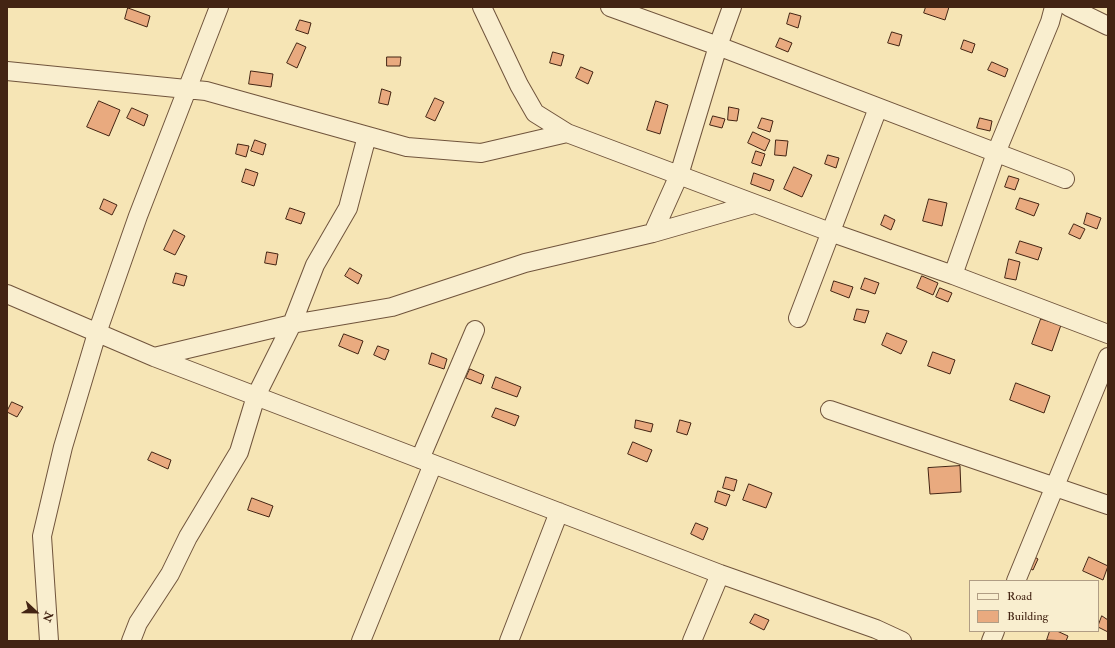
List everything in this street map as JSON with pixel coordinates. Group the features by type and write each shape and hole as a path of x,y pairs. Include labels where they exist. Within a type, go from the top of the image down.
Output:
{"street":[{"path":"49,641 42,536 63,447 97,333 138,216 186,89 220,7"},
{"path":"482,7 519,85 535,113 567,133 754,204 953,275 1108,334"},
{"path":"610,7 718,46 1065,179"},
{"path":"653,233 679,176 718,46 732,7"},
{"path":"953,275 996,153 1050,22 1054,7"},
{"path":"1069,7 1108,26"},
{"path":"7,70 206,91 407,147 481,153 567,133"},
{"path":"798,318 878,108"},
{"path":"131,641 138,623 170,574 188,537 239,452 256,396 292,324 315,265 348,208 367,136"},
{"path":"154,357 292,324 392,307 525,263 653,233 754,204"},
{"path":"7,294 154,357 720,574 873,635 902,641"},
{"path":"361,641 475,330"},
{"path":"1016,580 1108,357"},
{"path":"830,410 1108,505"},
{"path":"509,641 559,512"},
{"path":"692,641 720,574"}],"building":[{"path":"926,7 949,7 945,20 924,13"},
{"path":"128,8 150,16 147,27 125,19"},
{"path":"790,13 801,16 798,28 787,24"},
{"path":"300,20 311,23 308,34 296,30"},
{"path":"892,32 902,35 899,46 888,43"},
{"path":"780,38 792,43 788,52 776,47"},
{"path":"964,40 975,44 972,53 961,49"},
{"path":"297,43 306,47 297,68 287,63"},
{"path":"553,52 564,55 561,66 550,63"},
{"path":"387,57 401,57 400,66 387,66"},
{"path":"992,62 1008,69 1005,77 988,70"},
{"path":"581,67 593,72 588,84 576,78"},
{"path":"251,71 273,74 271,87 249,84"},
{"path":"382,89 391,92 388,105 379,103"},
{"path":"435,98 444,102 435,121 426,117"},
{"path":"99,101 120,110 109,136 87,127"},
{"path":"656,101 668,105 660,134 647,130"},
{"path":"729,107 739,109 737,121 728,120"},
{"path":"132,108 148,115 144,126 127,118"},
{"path":"713,116 725,119 722,128 710,125"},
{"path":"762,118 773,121 770,132 758,128"},
{"path":"980,118 992,121 990,131 977,128"},
{"path":"753,132 770,140 765,151 748,143"},
{"path":"255,140 266,144 263,155 251,151"},
{"path":"776,140 788,141 786,156 775,155"},
{"path":"238,144 249,146 246,157 236,154"},
{"path":"756,151 765,154 761,166 752,163"},
{"path":"828,155 839,158 836,168 825,164"},
{"path":"794,167 812,175 802,197 784,189"},
{"path":"246,169 258,173 254,186 242,182"},
{"path":"754,173 774,180 770,191 751,184"},
{"path":"1009,176 1019,179 1015,190 1005,187"},
{"path":"1020,198 1039,204 1034,216 1016,209"},
{"path":"104,199 117,205 112,215 100,209"},
{"path":"929,199 947,203 942,226 923,221"},
{"path":"290,208 305,213 301,224 286,219"},
{"path":"1087,213 1101,218 1097,229 1084,224"},
{"path":"885,215 895,220 891,230 881,225"},
{"path":"1074,224 1085,229 1080,239 1069,234"},
{"path":"174,230 185,236 175,255 164,250"},
{"path":"1020,241 1042,248 1038,260 1016,253"},
{"path":"267,252 278,254 276,265 265,263"},
{"path":"1009,259 1020,262 1016,280 1005,278"},
{"path":"350,268 362,275 358,284 345,276"},
{"path":"176,273 187,276 184,286 173,283"},
{"path":"922,276 938,283 933,295 917,288"},
{"path":"865,278 879,283 875,294 861,289"},
{"path":"834,281 853,287 849,298 831,291"},
{"path":"940,288 952,293 948,302 936,297"},
{"path":"857,309 869,311 865,323 854,320"},
{"path":"1041,319 1061,325 1052,351 1032,344"},
{"path":"887,333 907,341 901,354 882,345"},
{"path":"344,334 363,341 358,354 339,346"},
{"path":"378,346 389,350 385,360 374,355"},
{"path":"933,352 955,360 950,374 928,366"},
{"path":"432,353 447,359 444,369 429,364"},
{"path":"470,369 484,375 481,384 466,378"},
{"path":"496,377 521,387 517,397 492,388"},
{"path":"1016,383 1050,396 1044,413 1010,400"},
{"path":"12,402 23,407 17,417 7,412"},
{"path":"496,408 519,416 515,426 492,417"},
{"path":"636,420 653,424 651,432 635,428"},
{"path":"680,420 691,423 687,435 677,432"},
{"path":"633,442 652,450 647,462 628,454"},
{"path":"152,452 171,460 168,469 148,460"},
{"path":"960,466 961,492 930,494 928,468"},
{"path":"726,477 737,480 734,491 723,488"},
{"path":"749,484 772,493 766,508 743,500"},
{"path":"718,491 730,495 726,506 715,502"},
{"path":"252,498 273,506 269,517 248,510"},
{"path":"696,523 708,528 703,540 691,534"},
{"path":"1028,553 1038,559 1033,570 1022,565"},
{"path":"1089,557 1108,566 1103,580 1083,571"},
{"path":"755,614 769,620 764,630 750,623"},
{"path":"1102,616 1108,620 1108,632 1099,628"},
{"path":"1050,632 1059,632 1068,636 1066,641 1047,640"}]}
